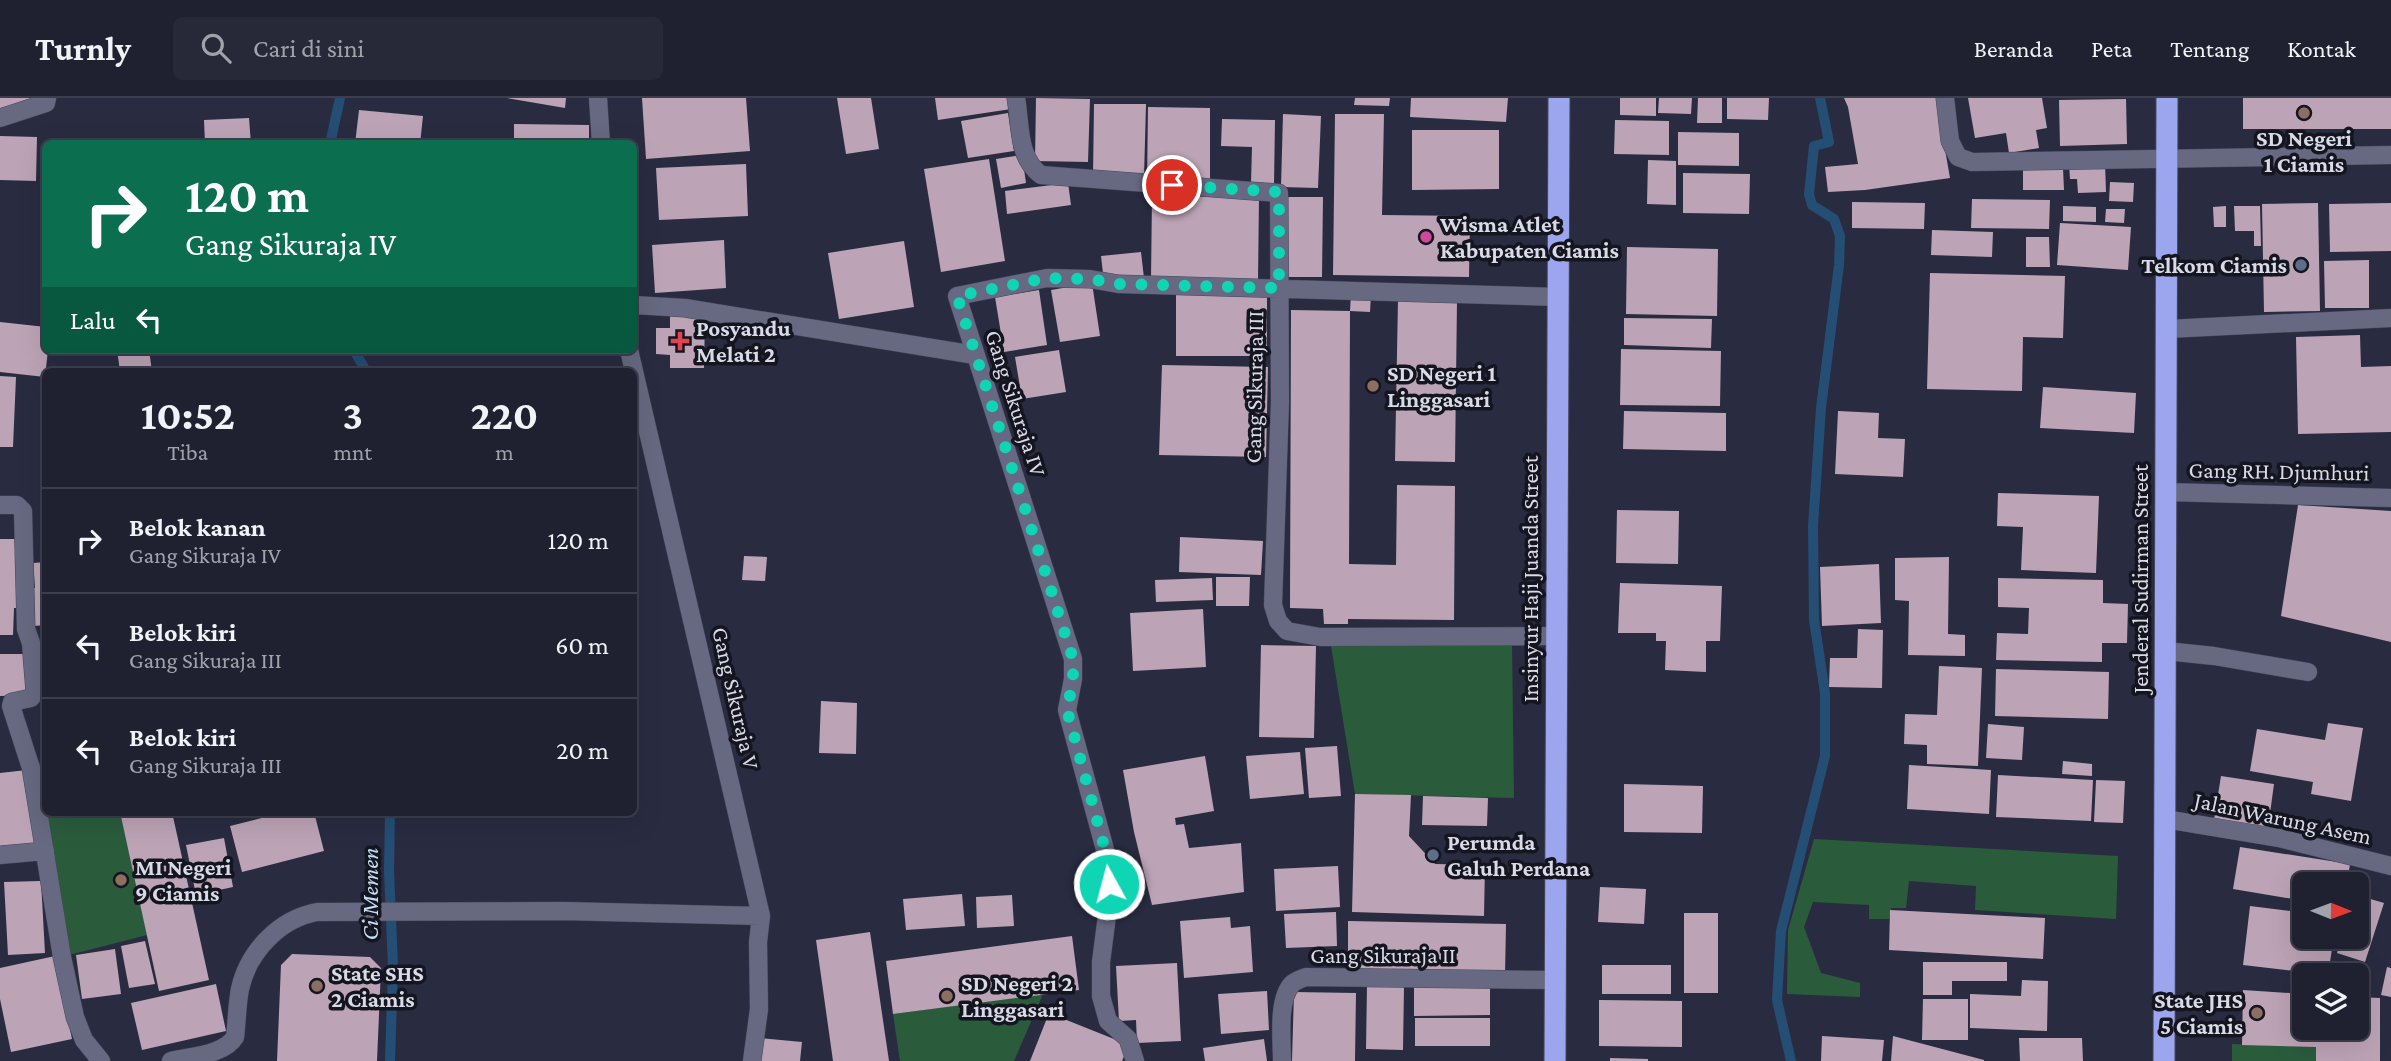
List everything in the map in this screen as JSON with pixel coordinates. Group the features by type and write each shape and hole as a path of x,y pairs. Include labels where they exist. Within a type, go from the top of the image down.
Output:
{"highway":[{"name":"Insinyur Haji Juanda Street","path":"1555,1061 1559,98"},
{"name":"Jenderal Sudirman Street","path":"2164,1061 2167,98"}],"street":[{"path":"0,118 46,103 47,98"},
{"path":"598,98 601,140"},
{"name":"Gang Sikuraja III","path":"1016,98 1024,153 1030,166 1041,175 1279,192 1280,402 1273,605 1278,621 1287,632 1320,637 1556,636"},
{"path":"1945,98 1950,141 1958,157 1972,162 2391,155"},
{"name":"Gang Sikuraja IV","path":"1135,1061 1128,1039 1108,1021 1101,996 1101,962 1110,868 1067,710 1073,680 1073,659 957,296 1056,278 1090,279 1118,284 1558,297"},
{"path":"637,305 685,309 975,355"},
{"path":"2166,329 2391,317"},
{"name":"Gang Sikuraja V","path":"637,384 761,916 758,942 759,1009 752,1061"},
{"name":"Gang RH. Djumhuri","path":"2166,492 2391,498"},
{"path":"0,505 17,505 23,511 26,629 31,643 35,692 31,698 12,702 11,706 31,768 62,957 75,1017 84,1041 101,1061"},
{"path":"2166,651 2308,672"},
{"name":"Jalan Warung Asem","path":"2165,819 2280,838 2391,866"},
{"path":"0,855 45,851"},
{"path":"171,1061 222,1049 231,1044 235,1037 240,988 254,955 272,934 302,915 317,912 564,911 761,916"},
{"name":"Gang Sikuraja II","path":"1282,1061 1285,995 1293,983 1306,977 1555,980"}],"green space":[{"path":"1512,643 1514,798 1355,794 1331,646"},
{"path":"42,763 42,799 36,764"},
{"path":"45,816 121,816 147,935 69,955"},
{"path":"1814,839 2118,856 2116,919 1975,910 1976,886 1909,881 1906,908 1891,908 1889,919 1869,919 1869,905 1813,902 1804,927 1821,973 1860,983 1860,997 1787,994 1788,930"},
{"path":"1043,994 1014,1061 900,1061 893,1014"},
{"path":"2232,1044 2316,1047 2316,1061 2232,1061"}],"building":[{"path":"0,98 36,98 36,99 0,109"},
{"path":"507,98 566,98 565,108"},
{"path":"642,98 746,98 750,151 646,159"},
{"path":"837,98 871,98 879,149 846,154"},
{"path":"935,98 1016,98 1018,108 938,120"},
{"path":"1036,98 1090,99 1088,162 1035,161"},
{"path":"1355,98 1390,98 1389,106 1354,105"},
{"path":"1411,98 1508,98 1506,122 1410,117"},
{"path":"1620,98 1656,98 1656,116 1620,115"},
{"path":"1659,98 1692,98 1691,114 1658,113"},
{"path":"1698,98 1722,98 1722,123 1697,123"},
{"path":"1727,98 1769,98 1768,120 1727,119"},
{"path":"1844,98 1936,98 1950,178 1865,190 1828,192 1825,167 1858,164"},
{"path":"1968,98 2042,98 2047,128 2036,130 2039,148 2009,153 2006,133 1975,138"},
{"name":"SD Negeri 1 Ciamis","path":"2243,98 2391,98 2391,129 2243,129"},
{"path":"2126,99 2127,144 2060,146 2059,100"},
{"path":"1094,104 1146,104 1144,177 1093,176"},
{"path":"1148,107 1210,108 1210,183 1147,183"},
{"path":"359,110 423,116 420,140 355,140"},
{"path":"1008,113 1014,151 968,158 961,121"},
{"path":"1283,114 1321,116 1318,188 1281,187"},
{"path":"1335,114 1384,114 1382,215 1470,216 1469,277 1333,275"},
{"path":"249,118 251,140 205,140 204,120"},
{"path":"1222,119 1275,120 1274,184 1251,183 1252,147 1221,146"},
{"path":"1615,120 1669,121 1669,155 1614,154"},
{"path":"514,124 589,125 589,140 514,140"},
{"path":"1412,130 1499,130 1499,189 1412,190"},
{"path":"1678,132 1739,133 1739,166 1678,165"},
{"path":"0,136 37,137 36,181 0,180"},
{"path":"1022,155 1026,183 1001,188 996,159"},
{"path":"989,159 1005,261 941,272 924,169"},
{"path":"1648,160 1676,161 1676,205 1647,204"},
{"path":"2105,162 2106,192 2078,193 2077,179 2070,179 2069,163"},
{"path":"746,164 748,216 659,220 656,168"},
{"path":"2063,168 2064,190 2023,190 2023,169"},
{"path":"1683,173 1750,174 1749,214 1683,213"},
{"path":"2110,182 2134,183 2133,202 2109,201"},
{"path":"1068,183 1071,205 1007,214 1005,191"},
{"path":"1152,196 1259,197 1258,281 1151,280"},
{"path":"1284,197 1323,197 1322,277 1283,277"},
{"path":"1972,199 2050,200 2049,229 1971,228"},
{"path":"1852,202 1925,203 1924,229 1852,228"},
{"path":"2318,203 2320,311 2264,312 2262,204"},
{"path":"2391,203 2391,251 2330,252 2329,204"},
{"path":"2063,206 2096,207 2096,222 2063,221"},
{"path":"2226,206 2226,227 2214,227 2213,207"},
{"path":"2234,206 2260,206 2261,246 2254,246 2254,231 2235,231"},
{"path":"2106,209 2125,209 2124,223 2105,222"},
{"path":"2060,223 2131,227 2128,270 2057,265"},
{"path":"1932,230 1993,232 1992,257 1931,255"},
{"path":"2026,237 2049,237 2050,267 2026,267"},
{"path":"724,240 726,288 655,293 652,245"},
{"path":"904,241 914,307 839,319 828,253"},
{"path":"1627,247 1718,249 1717,316 1626,314"},
{"path":"1141,252 1144,278 1104,282 1101,256"},
{"path":"2369,260 2369,308 2325,308 2324,261"},
{"path":"1930,273 2065,276 2063,338 2023,337 2022,391 1927,389"},
{"path":"1092,283 1100,336 1060,342 1051,290"},
{"path":"1039,290 1047,345 1004,352 995,297"},
{"path":"1176,291 1267,291 1267,356 1176,356"},
{"path":"1351,294 1371,295 1370,312 1350,311"},
{"path":"1398,299 1457,300 1455,462 1395,461"},
{"path":"1291,310 1350,311 1349,564 1396,565 1397,485 1455,486 1454,620 1348,619 1348,624 1324,624 1323,609 1290,608"},
{"name":"Posyandu Melati 2","path":"670,315 705,315 704,368 670,368 670,355 656,354 656,328 670,328"},
{"path":"1624,318 1712,319 1711,348 1624,345"},
{"path":"0,322 42,327 42,354 48,354 42,377 0,372"},
{"path":"2360,335 2361,367 2391,366 2391,432 2298,434 2296,337"},
{"path":"1621,349 1721,351 1720,406 1620,405"},
{"path":"1059,350 1066,392 1022,399 1015,357"},
{"path":"118,354 150,354 152,368 120,368"},
{"path":"1162,365 1268,367 1266,457 1159,455"},
{"path":"0,376 16,377 13,447 0,447"},
{"path":"2043,387 2136,393 2134,433 2040,428"},
{"path":"1624,411 1726,413 1726,451 1623,449"},
{"path":"1838,411 1879,413 1878,438 1905,439 1903,477 1835,474"},
{"path":"1998,493 2099,496 2096,573 2021,570 2023,527 1997,526"},
{"path":"2298,505 2391,511 2391,642 2281,616"},
{"path":"1617,510 1679,511 1678,564 1616,563"},
{"path":"1180,537 1263,541 1261,575 1179,572"},
{"path":"0,539 19,539 19,608 14,608 13,635 0,635"},
{"path":"744,556 767,557 765,581 742,580"},
{"path":"1949,557 1948,634 1965,635 1965,656 1908,655 1909,601 1895,600 1895,558"},
{"path":"42,562 42,625 33,626 30,588 35,588 33,563"},
{"path":"1879,564 1881,623 1822,626 1820,567"},
{"path":"1216,577 1250,577 1249,606 1216,606"},
{"path":"1212,578 1213,600 1156,602 1155,580"},
{"path":"1998,578 2103,580 2103,603 2128,604 2127,643 2102,643 2102,662 1996,660 1997,633 2028,634 2029,608 1998,607"},
{"path":"1620,583 1722,586 1720,641 1706,641 1706,672 1665,670 1666,641 1656,641 1656,633 1618,633"},
{"path":"1203,609 1206,667 1133,671 1130,613"},
{"path":"1858,629 1883,630 1882,688 1829,687 1830,658 1857,658"},
{"path":"1261,645 1316,646 1314,738 1259,737"},
{"path":"0,654 27,654 28,695 0,696"},
{"path":"1939,666 1982,668 1978,766 1927,764 1927,745 1904,744 1905,714 1937,715"},
{"path":"1996,669 2109,672 2108,719 1995,716"},
{"path":"821,701 857,703 856,754 819,753"},
{"path":"2328,723 2363,728 2351,801 2311,794 2313,782 2250,771 2257,729 2325,740"},
{"path":"1988,724 2024,727 2022,760 1986,758"},
{"path":"1337,746 1341,796 1309,798 1305,748"},
{"path":"1300,752 1304,794 1250,799 1246,756"},
{"path":"1205,756 1214,811 1175,818 1176,825 1184,824 1189,848 1241,843 1244,892 1152,905 1134,832 1123,770"},
{"path":"2063,761 2092,764 2092,776 2062,774"},
{"path":"1909,765 1991,770 1989,814 1907,809"},
{"path":"27,770 35,843 0,847 0,773"},
{"path":"1998,775 2093,780 2091,821 1996,817"},
{"path":"2221,776 2274,784 2268,828 2214,820"},
{"path":"2096,780 2125,781 2123,823 2094,822"},
{"path":"1624,784 1703,786 1702,833 1624,832"},
{"path":"1355,794 1411,795 1409,836 1435,864 1485,865 1484,916 1352,912"},
{"path":"1423,796 1488,798 1487,826 1422,825"},
{"path":"121,816 173,816 209,980 159,991"},
{"path":"269,816 315,816 324,851 242,872 230,826"},
{"path":"224,838 233,887 196,895 186,845"},
{"path":"2240,847 2350,864 2349,872 2292,872 2292,899 2233,889"},
{"path":"1338,866 1340,907 1276,911 1274,869"},
{"path":"41,881 45,953 8,955 4,882"},
{"path":"1600,887 1646,889 1644,924 1598,922"},
{"path":"962,894 965,926 906,930 903,899"},
{"path":"1012,895 1014,926 977,928 976,897"},
{"path":"2370,899 2384,903 2370,946"},
{"path":"2250,906 2292,911 2292,949 2332,949 2330,963 2292,963 2292,971 2243,965"},
{"path":"1890,910 2045,918 2043,959 1889,950"},
{"path":"1336,912 1337,946 1286,948 1284,914"},
{"path":"1684,913 1718,913 1718,993 1684,993"},
{"path":"1230,917 1231,928 1250,926 1253,972 1184,978 1180,921"},
{"path":"1348,921 1506,924 1505,975 1348,972"},
{"path":"870,932 889,1061 833,1061 816,940"},
{"path":"1072,936 1079,990 893,1014 886,961"},
{"path":"145,941 155,984 129,988 121,946"},
{"path":"2370,948 2365,962 2337,953 2338,949"},
{"path":"115,949 121,994 82,999 76,955"},
{"path":"292,954 370,957 381,968 377,1061 277,1061 281,965"},
{"path":"55,956 72,1039 11,1052 0,999 0,968"},
{"path":"1923,962 2007,962 2007,981 1952,981 1952,995 1923,995"},
{"path":"1177,963 1181,1041 1137,1043 1136,1020 1119,1021 1116,966"},
{"path":"1602,965 1671,965 1671,994 1602,994"},
{"path":"2387,967 2391,968 2391,997 2381,995"},
{"path":"2022,980 2048,981 2047,1031 1970,1028 1970,994 2021,996"},
{"path":"216,984 226,1031 142,1050 131,1003"},
{"path":"1367,985 1404,986 1403,1050 1366,1049"},
{"path":"1414,985 1490,985 1490,1015 1414,1016"},
{"path":"2243,990 2292,993 2292,1040 2369,1040 2369,998 2380,998 2380,1061 2316,1061 2316,1047 2242,1045"},
{"path":"1267,991 1269,1030 1221,1034 1218,994"},
{"path":"1294,992 1356,993 1355,1061 1292,1061"},
{"path":"1923,999 1968,999 1968,1040 1922,1040"},
{"path":"1599,1000 1682,1001 1682,1047 1599,1046"},
{"path":"1049,1013 1129,1045 1122,1061 1030,1061"},
{"path":"1415,1018 1490,1018 1490,1046 1415,1046"},
{"path":"1822,1036 1884,1040 1882,1061 1821,1061"},
{"path":"1893,1036 1984,1060 1984,1061 1891,1061"},
{"path":"759,1038 802,1042 800,1061 757,1061"},
{"path":"2019,1038 2082,1038 2083,1061 2020,1061"},
{"path":"1264,1039 1267,1061 1205,1061 1203,1048"},
{"path":"1610,1058 1648,1059 1648,1061 1610,1061"}],"waterway":[{"name":"Ci Memen","path":"331,140 340,98"},
{"path":"1791,1061 1777,1000 1781,931 1825,756 1825,693 1814,620 1813,526 1821,408 1839,265 1840,236 1834,219 1812,205 1809,194 1814,146 1829,142 1820,98"},
{"name":"Ci Memen","path":"356,354 364,368"},
{"name":"Ci Memen","path":"390,816 393,967 390,1061"}],"place":[{"name":"SD Negeri 1 Ciamis","path":"2304,113"},
{"name":"Wisma Atlet Kabupaten Ciamis","path":"1426,237"},
{"name":"Telkom Ciamis","path":"2301,265"},
{"name":"Posyandu Melati 2","path":"680,341"},
{"name":"SD Negeri 1 Linggasari","path":"1373,386"},
{"name":"Perumda Galuh Perdana","path":"1433,855"},
{"name":"MI Negeri 9 Ciamis","path":"121,880"},
{"name":"State SHS 2 Ciamis","path":"317,986"},
{"name":"SD Negeri 2 Linggasari","path":"947,996"},
{"name":"State JHS 5 Ciamis","path":"2257,1013"}],"route":[{"path":"1109,884 1110,868 1067,710 1073,680 1073,659 957,296 1047,278 1090,279 1118,284 1279,288 1279,192 1172,185"}]}
